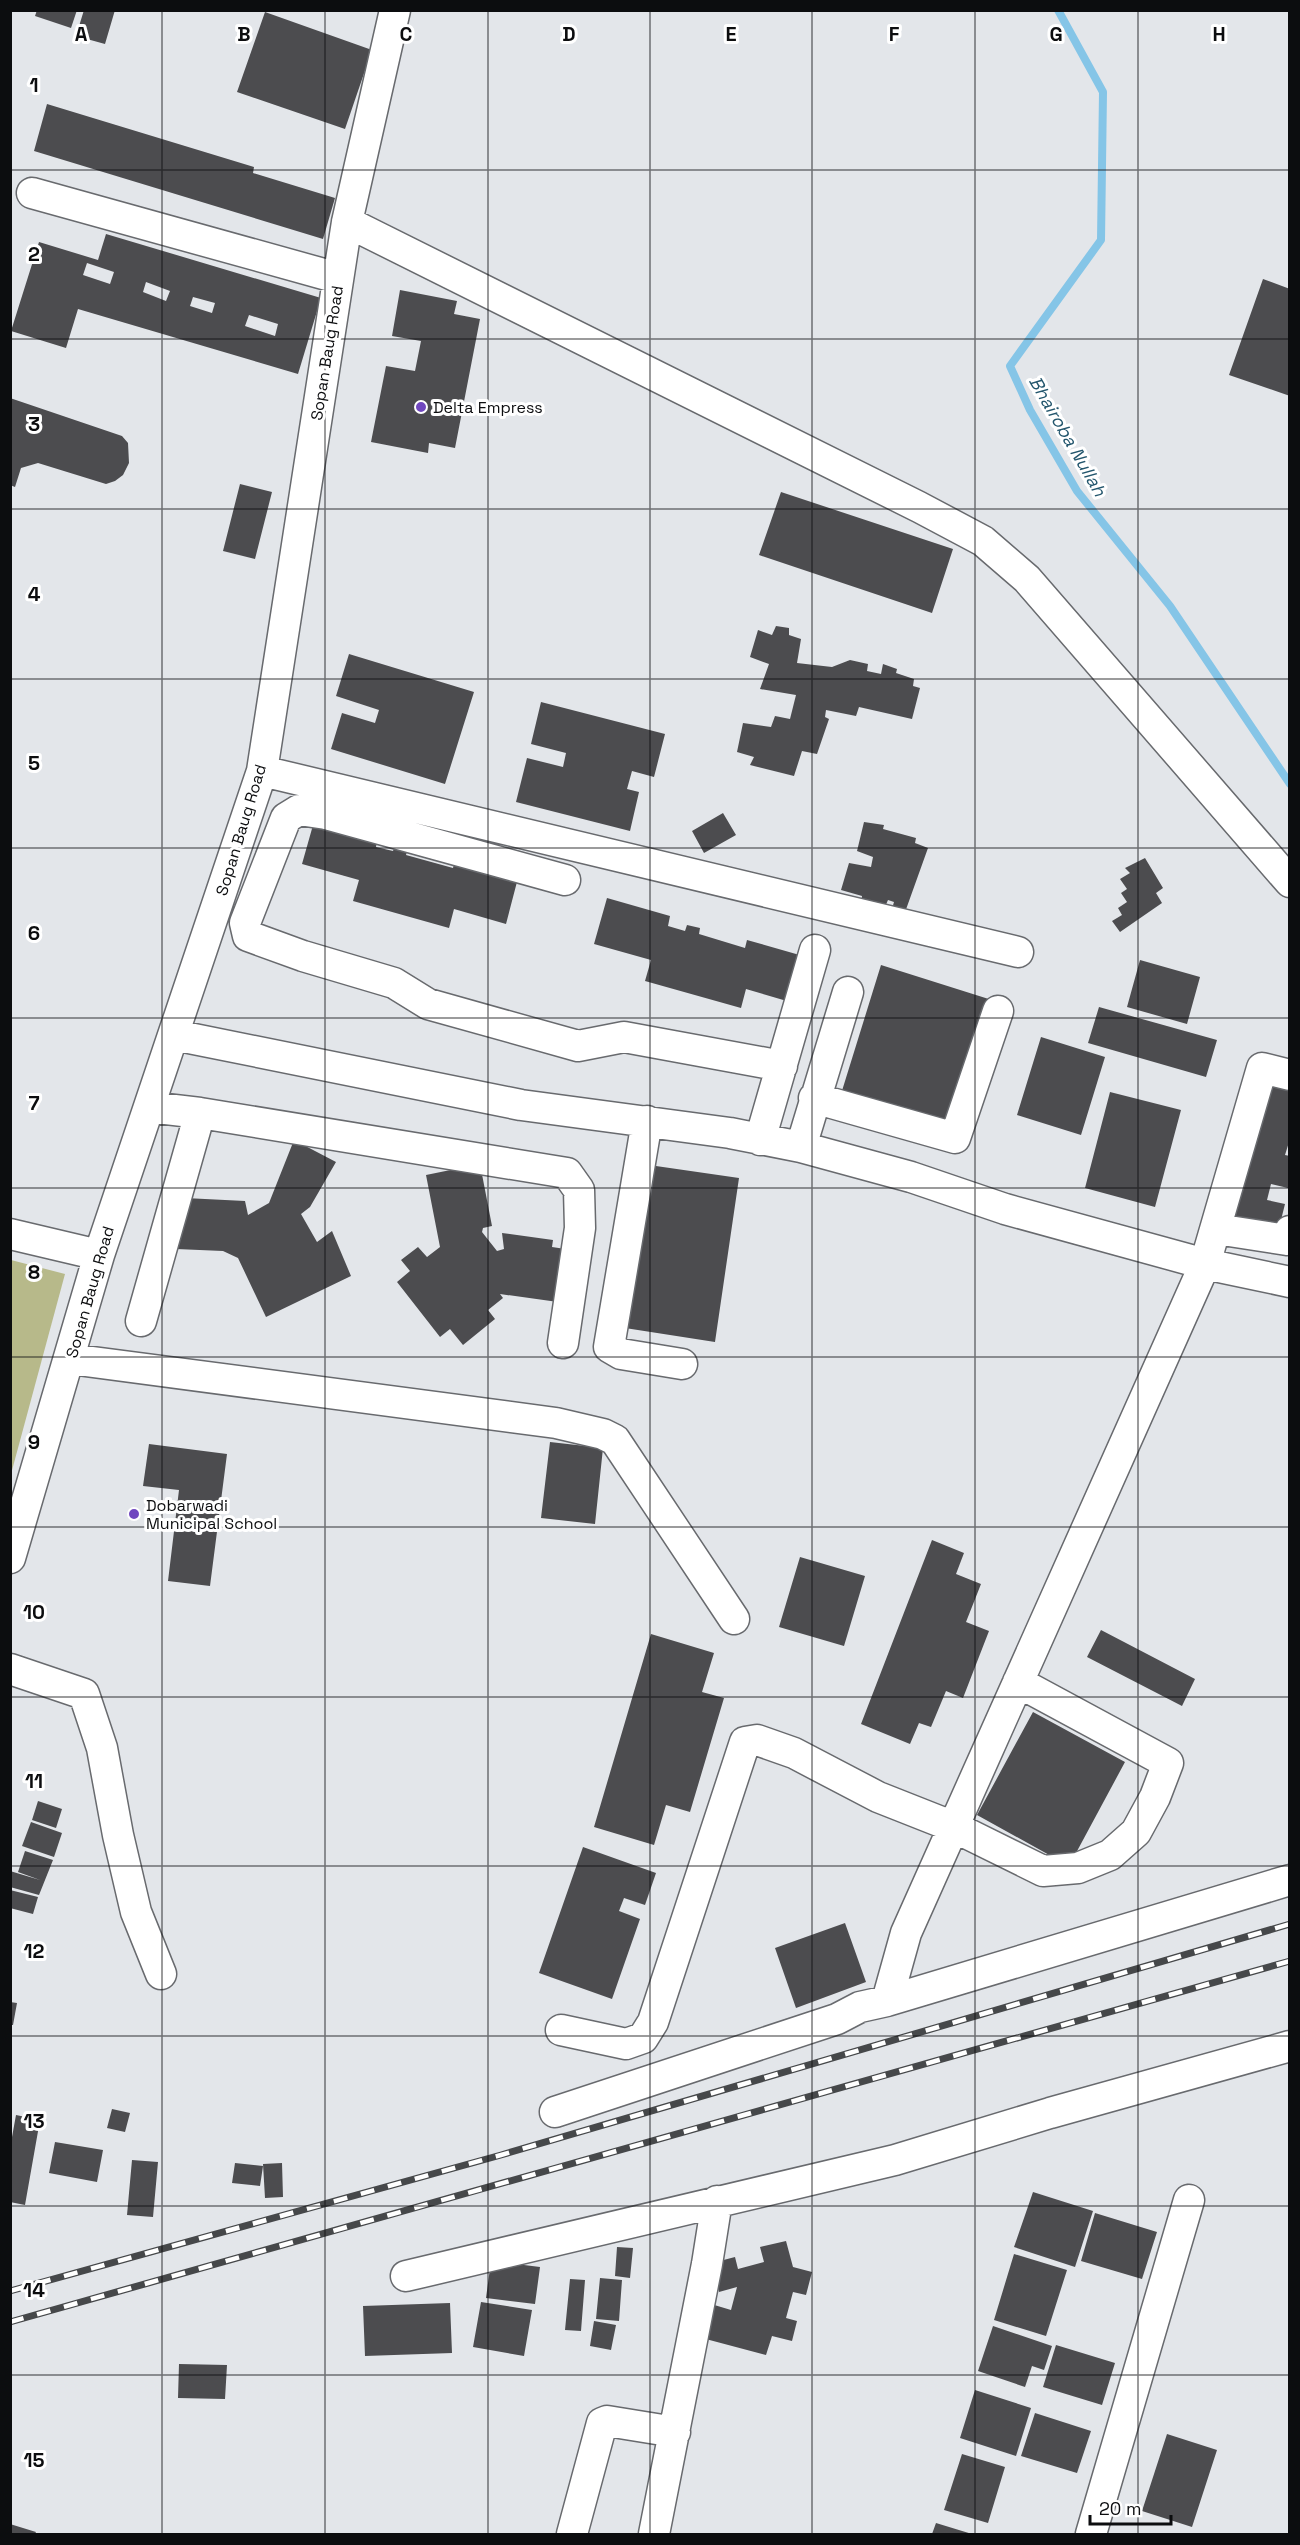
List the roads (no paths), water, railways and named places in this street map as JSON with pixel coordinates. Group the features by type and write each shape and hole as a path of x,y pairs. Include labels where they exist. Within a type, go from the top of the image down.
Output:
{"street":[{"name":"Sopan Baug Road","path":"10,1558 99,1255 262,771 347,222 395,10"},
{"path":"32,193 339,278"},
{"path":"347,222 983,541 1027,579 1290,882"},
{"path":"262,771 1018,952"},
{"path":"565,880 326,814 299,810 286,818 245,923 248,936 303,956 394,983 428,1004 578,1046 624,1037 782,1066"},
{"path":"760,1140 815,950"},
{"path":"801,1147 848,992"},
{"path":"814,1098 955,1138 998,1011"},
{"path":"174,1035 520,1105 647,1121 801,1147 911,1177 1005,1209 1205,1263 1290,1282"},
{"path":"886,2001 906,1933 1205,1263 1262,1068 1290,1076"},
{"path":"150,1107 200,1113 567,1173 579,1190 580,1228 563,1343"},
{"path":"141,1321 200,1113"},
{"path":"647,1121 609,1347 621,1354 682,1364"},
{"path":"1216,1229 1287,1240 1290,1231"},
{"path":"10,1234 99,1255"},
{"path":"70,1359 556,1423 603,1434 615,1440 734,1619"},
{"path":"10,1669 84,1694 102,1748 118,1835 136,1912 161,1974"},
{"path":"561,2030 626,2044 643,2038 653,2022 745,1742 757,1740 794,1753 878,1797 954,1827 1043,1871 1078,1868 1110,1855 1136,1832 1155,1797 1168,1763 1018,1682"},
{"path":"555,2112 837,2019 860,2007 1290,1880"},
{"path":"405,2276 895,2160 1050,2113 1290,2046"},
{"path":"1091,2535 1189,2200"},
{"path":"654,2535 717,2201"},
{"path":"572,2535 603,2423 608,2421 675,2432"}],"waterway":[{"name":"Bhairoba Nullah","path":"1058,10 1103,92 1101,240 1010,366 1030,410 1077,491 1170,606 1290,784"}],"railway":[{"path":"10,2291 501,2155 1290,1924"},
{"path":"10,2322 1290,1961"}],"place":[{"name":"Delta Empress","path":"421,407"},
{"name":"Dobarwadi Municipal School","path":"134,1514"}]}
